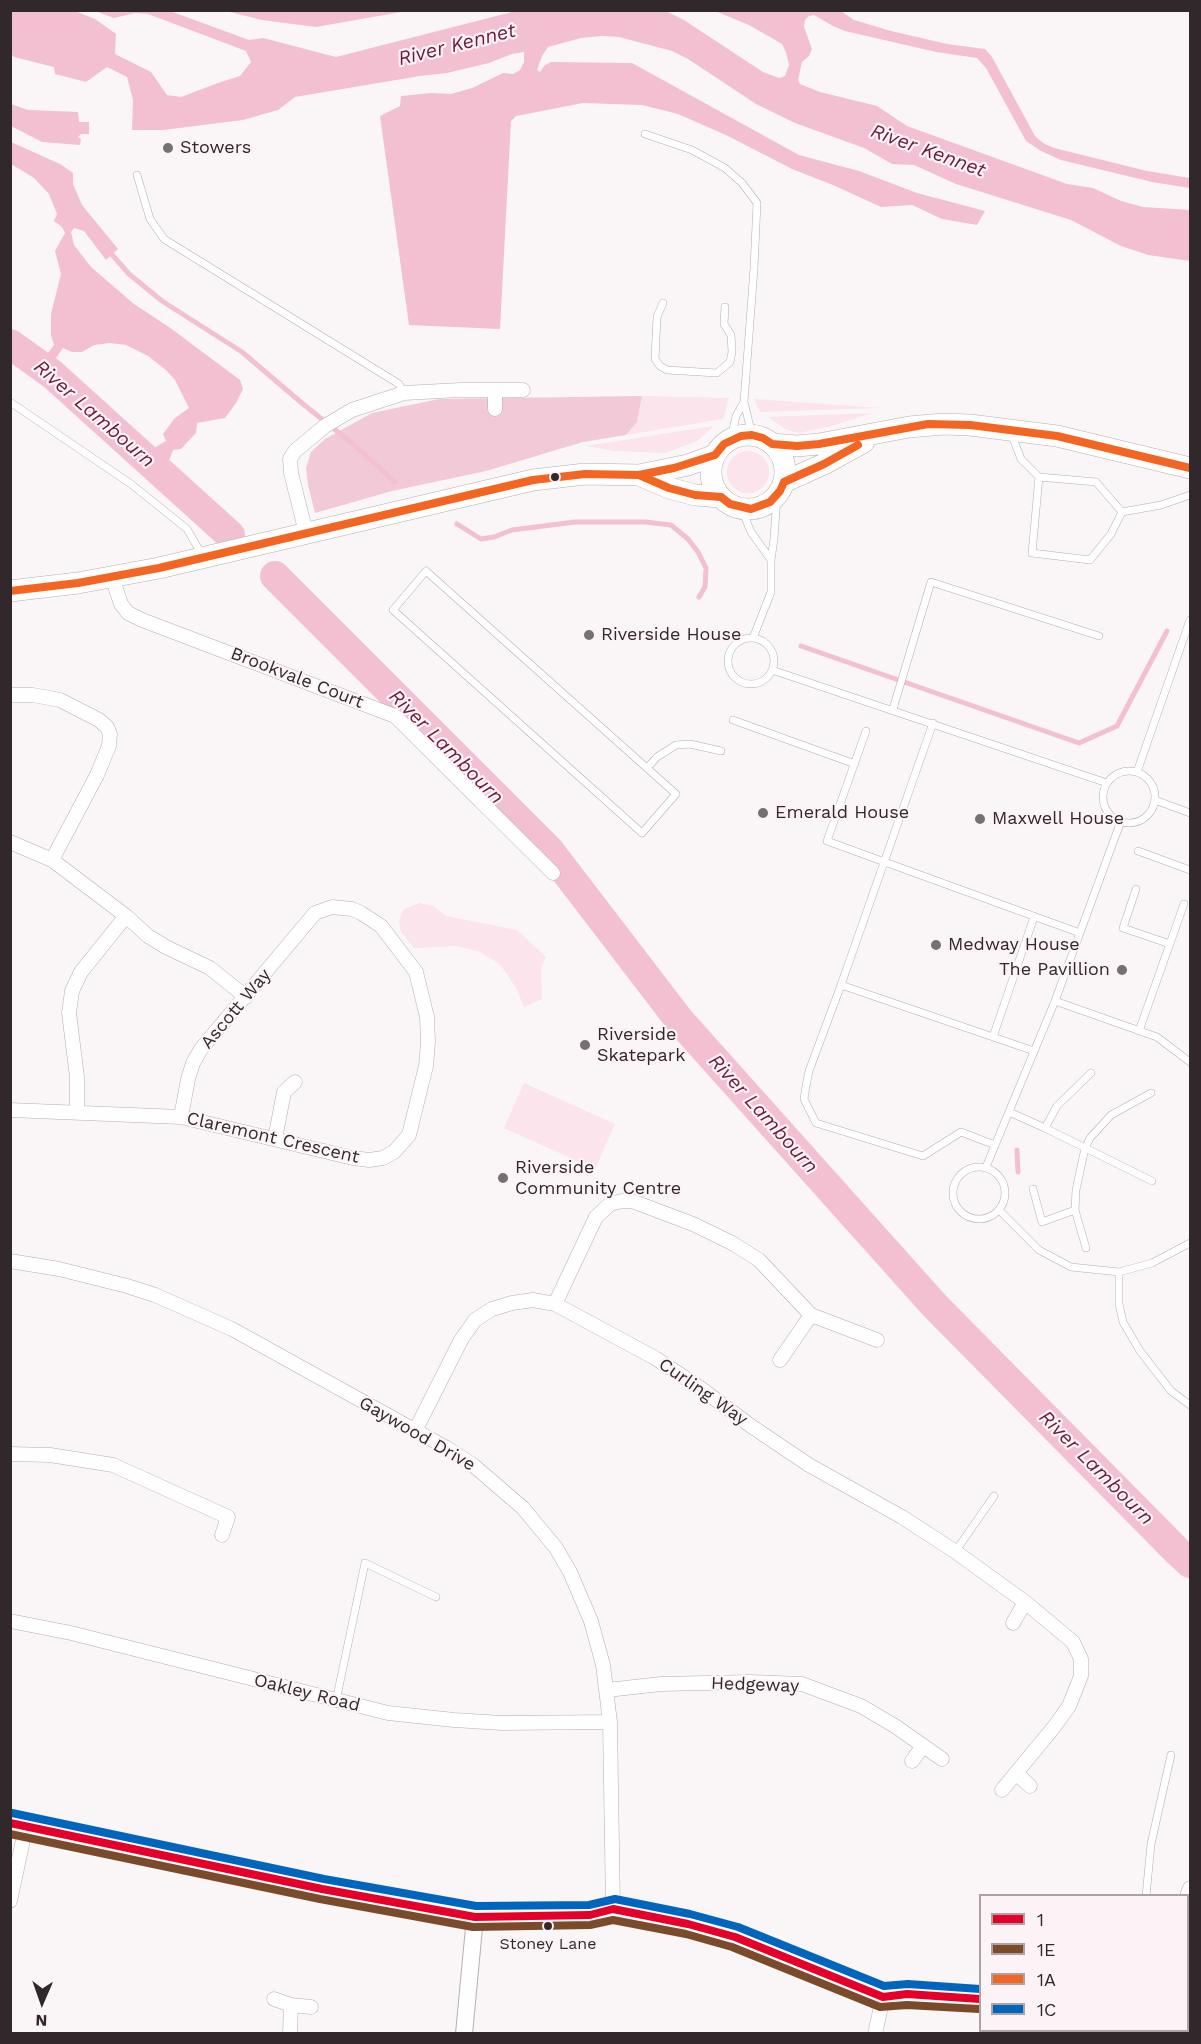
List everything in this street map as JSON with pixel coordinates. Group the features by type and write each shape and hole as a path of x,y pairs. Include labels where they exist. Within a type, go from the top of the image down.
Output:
{"main road":[{"path":"772,444 797,446 819,444 909,427 943,424 1010,429 1057,436 1191,468"},
{"path":"780,488 783,461 772,444 763,438 752,435 730,439 715,455 711,477 721,497 741,508 761,507 780,488 876,434"},
{"path":"10,591 68,585 201,559 533,480 585,474 639,475 688,465 715,455"},
{"path":"639,475 669,488 695,495 721,497"}],"street":[{"path":"495,390 495,409"},
{"path":"306,533 291,473 290,459 295,451 325,426 352,410 404,393 523,390"},
{"name":"Brookvale Court","path":"112,577 121,604 128,612 142,620 395,716 553,873"},
{"path":"10,695 33,695 60,700 99,720 107,727 110,734 109,746 96,775 52,860"},
{"path":"10,842 52,860 126,916 148,936 166,948 210,968 246,997"},
{"name":"Claremont Crescent","path":"10,1110 181,1117 353,1158 369,1160 383,1158 394,1152 410,1135 426,1066 427,1017 416,972 381,926 362,913 332,907 315,913"},
{"name":"Ascott Way","path":"181,1117 193,1063 201,1049 315,913"},
{"path":"77,1112 77,1077 69,1013 72,991 81,972 126,916"},
{"path":"275,1139 284,1092 295,1082"},
{"path":"555,1304 596,1217 610,1204 632,1201 693,1224 732,1243 759,1260 811,1315 877,1340"},
{"name":"Gaywood Drive","path":"10,1261 90,1276 146,1292 232,1329 473,1465 523,1508 561,1556 581,1596 599,1646 610,1722 613,1909"},
{"name":"Curling Way","path":"414,1431 461,1340 476,1320 492,1309 534,1300 555,1304 655,1358 809,1465 902,1517 955,1552 1025,1602 1073,1642 1081,1659 1081,1676 1069,1706 1002,1790"},
{"path":"780,1360 811,1315"},
{"path":"10,1454 50,1455 113,1465 228,1517 222,1536"},
{"path":"1013,1623 1025,1602"},
{"name":"Oakley Road","path":"10,1621 71,1633 388,1713 502,1723 610,1722"},
{"name":"Hedgeway","path":"607,1690 661,1684 750,1682 802,1684 861,1706 942,1759"},
{"path":"912,1761 923,1746"},
{"path":"1017,1774 1030,1786"},
{"path":"10,1901 18,1825 322,1889 475,1917 590,1915 613,1909 688,1924 735,1937 883,1997 907,1994 979,1999"},
{"path":"464,2034 475,1917"},
{"path":"875,2034 883,1997"},
{"path":"274,1999 291,2005 311,2007"},
{"path":"290,2034 291,2005"}],"lane":[{"path":"645,134 692,150 725,168 742,183 757,203 756,250 744,402 752,435"},
{"path":"137,175 150,219 164,239 399,384 404,393"},
{"path":"663,303 657,317 656,359 660,366 667,370 717,373 730,362 731,335 724,324 725,307"},
{"path":"10,402 130,484 187,529 198,548 201,559"},
{"path":"730,439 736,416 744,402"},
{"path":"1010,429 1021,459 1040,477 1096,483 1122,512"},
{"path":"1040,477 1032,553 1090,560 1111,534 1122,512"},
{"path":"753,638 771,592 771,560 780,488"},
{"path":"1122,512 1161,505 1191,495"},
{"path":"741,508 751,532 771,560"},
{"path":"426,571 647,768 676,794 642,833 393,610 426,571"},
{"path":"893,710 932,582 1099,636"},
{"path":"1137,772 1191,620"},
{"path":"753,638 763,641 773,654 772,670 763,681 756,684 742,683 731,672 728,663 733,647 739,642 753,638"},
{"path":"772,670 1107,783"},
{"path":"733,720 855,764"},
{"path":"933,723 809,1071 804,1099 816,1123 923,1156 961,1132 995,1145"},
{"path":"866,731 827,841 1080,933"},
{"path":"647,768 657,757 676,745 698,745 721,751"},
{"path":"1120,772 1137,772 1143,775 1153,786 1155,800 1147,816 1139,820 1121,822 1108,813 1103,798 1107,783 1112,776 1120,772"},
{"path":"1155,800 1191,813"},
{"path":"986,1167 1055,1001 1121,822"},
{"path":"1138,851 1190,868"},
{"path":"1136,889 1123,928 1170,944"},
{"path":"1139,1031 1184,904"},
{"path":"993,1037 1034,917"},
{"path":"841,985 1035,1051"},
{"path":"1055,1001 1157,1037 1191,1062"},
{"path":"1046,1128 1057,1106 1091,1073"},
{"path":"1086,1248 1075,1210 1076,1190 1085,1148 1090,1138 1111,1115 1151,1093"},
{"path":"1009,1112 1152,1181"},
{"path":"986,1167 1001,1177 1006,1195 1003,1204 994,1215 986,1218 971,1218 956,1207 952,1194 953,1185 964,1170 986,1167"},
{"path":"1034,1189 1041,1222 1075,1210"},
{"path":"999,1210 1040,1250 1071,1267 1119,1272 1152,1263 1191,1243"},
{"path":"1119,1272 1119,1304 1123,1322 1140,1351 1171,1391 1191,1405"},
{"path":"955,1552 994,1496"},
{"path":"336,1701 365,1563 435,1598"},
{"path":"1146,1894 1151,1844 1171,1755"}],"shaded area":[{"path":"642,396 729,398 723,419 626,435 637,422"},
{"path":"642,396 637,422 626,435 583,442 486,471 392,491 315,513 306,468 311,452 325,439 372,413 439,399"},
{"path":"754,399 879,408 760,412"},
{"path":"872,413 832,426 799,433 787,430 768,417"},
{"path":"714,426 697,441 665,453 615,451 586,446"},
{"path":"748,451 763,457 769,472 763,487 748,493 733,487 727,472 733,457"},
{"path":"419,903 433,906 446,916 517,930 546,957 541,968 542,999 524,1007 505,971 498,963 480,952 458,946 414,948 401,932 399,922 403,910"},
{"path":"524,1083 615,1124 595,1169 504,1128"}],"water":[{"name":"River Kennet","path":"664,10 684,20 763,72 779,78 785,76 789,65 782,44 749,25 715,11 841,11 854,20 891,31 947,44 985,49 992,57 1035,136 1043,143 1054,148 1147,171 1190,178 1190,188 1152,182 1061,160 1041,151 1026,141 986,68 977,58 936,52 845,31 814,15 805,20 804,27 812,49 809,56 802,62 798,80 800,84 820,92 877,106 907,126 1067,184 1093,188 1121,201 1143,207 1190,210 1190,261 1148,255 1121,246 1071,220 956,184 914,165 892,164 864,148 795,123 756,104 672,51 619,37 602,36 581,38 548,47 537,70 540,72 551,62 632,63 799,155 859,171 917,193 985,211 977,225 942,219 912,205 881,207 792,169 728,136 678,114 642,105 583,103 516,116 511,121 500,329 409,325 380,116 400,106 401,96 451,94 472,88 503,73 513,74 520,70 524,62 524,52 447,73 295,97 278,110 243,120 163,130 132,130 133,100 127,77 107,67 86,82 55,74 54,67 14,57 11,54 11,11 75,11 95,19 116,34 115,54 151,72 167,95 181,97 240,76 251,62 246,51 148,14 135,13 114,18 95,11 170,11 249,40 263,38 336,57 516,11"},
{"path":"226,11 407,11 316,27 262,20"},
{"path":"11,104 28,110 78,112 79,122 89,122 89,134 81,134 78,137 81,139 80,145 42,142 11,126"},
{"path":"11,142 60,164 73,173 73,184 82,205 118,249 106,260 84,231 74,228 71,232 74,245 91,267 134,304 240,380 243,389 225,418 197,423 196,433 181,449 173,450 169,461 154,448 166,441 163,434 175,418 189,408 175,380 166,370 148,356 126,345 110,343 94,345 82,352 72,352 63,348 54,361 48,353 54,345 51,335 51,314 61,274 55,251 65,233 62,227 54,221 57,214 49,194 34,178 11,164"}],"waterway":[{"path":"108,250 129,274 162,301 242,352 395,482"},
{"name":"River Lambourn","path":"10,344 52,374 230,535"},
{"path":"457,524 481,539 512,530 575,522 645,522 671,525 688,539 706,568 705,587 699,597"},
{"name":"River Lambourn","path":"275,576 549,850 680,1021 935,1306 1190,1563"},
{"path":"801,646 1079,743 1117,726 1167,631"},
{"path":"1017,1150 1018,1172"}],"transit line":[{"name":"1A","path":"10,591 78,583 159,568 533,480 585,474 639,475 674,468 715,455 724,444 741,436 752,435 772,444 797,446 928,424 970,425 1057,436 1190,468"},
{"name":"1A","path":"639,475 669,488 695,495 721,497 730,504 751,509 770,502 780,491 784,482 858,445"},
{"name":"1C","path":"12,1813 324,1879 476,1906 589,1905 615,1899 690,1914 738,1927 884,1986 908,1984 979,1989"},
{"name":"1","path":"10,1823 322,1889 475,1917 590,1915 613,1909 688,1924 735,1937 883,1997 907,1994 979,1999"},
{"name":"1E","path":"10,1834 320,1899 473,1927 590,1925 613,1920 686,1934 732,1947 880,2007 907,2005 979,2009"}],"place":[{"name":"Stowers","path":"168,148"},
{"name":"Riverside House","path":"589,635"},
{"name":"Emerald House","path":"763,813"},
{"name":"Maxwell House","path":"980,819"},
{"name":"Medway House","path":"936,945"},
{"name":"The Pavillion","path":"1122,970"},
{"name":"Riverside Skatepark","path":"585,1045"},
{"name":"Riverside Community Centre","path":"503,1178"},
{"name":"Stoney Lane","path":"548,1926"}]}
